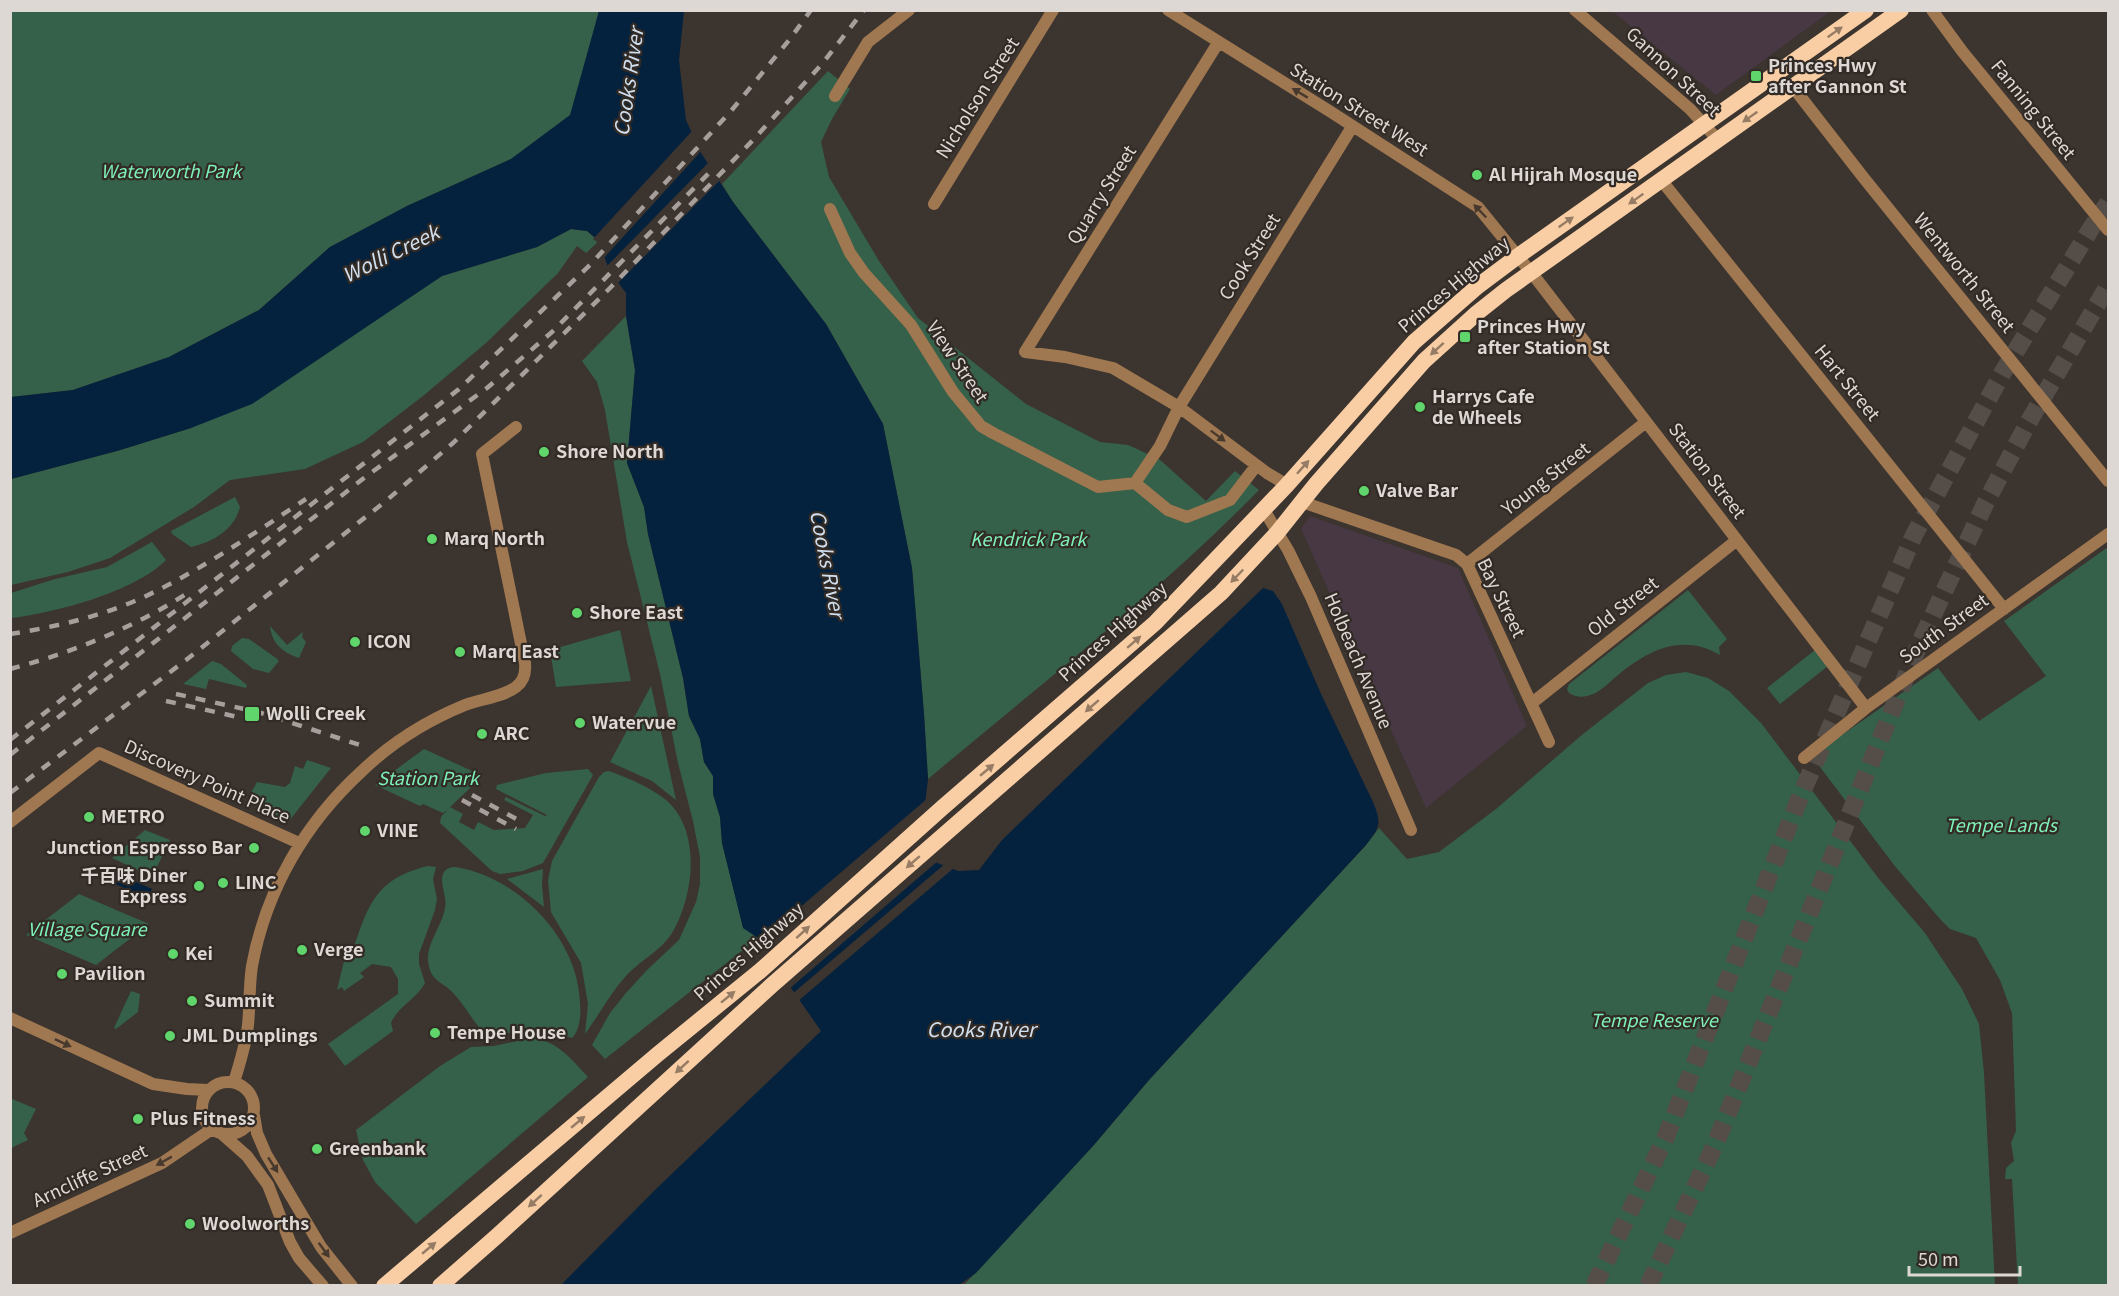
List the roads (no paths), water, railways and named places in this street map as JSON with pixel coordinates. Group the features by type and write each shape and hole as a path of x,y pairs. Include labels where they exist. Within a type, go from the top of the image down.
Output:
{"highway":[{"name":"Princes Highway","path":"384,1286 658,1053 760,971 942,808 1155,623 1264,510 1414,342 1478,286 1866,10"},
{"name":"Princes Highway","path":"440,1286 772,985 1205,607 1277,533 1424,361 1477,313 1531,272 1901,10"}],"street":[{"path":"835,96 868,42 909,10"},
{"name":"Nicholson Street","path":"933,204 1053,10"},
{"name":"Station Street West","path":"1168,10 1462,195 1478,207 1518,256"},
{"name":"Gannon Street","path":"1575,10 1690,109 1718,140"},
{"name":"Fanning Street","path":"1932,10 1962,51 2109,230"},
{"name":"Quarry Street","path":"1179,407 1113,368 1025,352 1218,43"},
{"name":"Wentworth Street","path":"1793,87 2109,481"},
{"name":"Cook Street","path":"1179,407 1352,127"},
{"name":"Hart Street","path":"1662,181 2004,609"},
{"name":"View Street","path":"830,209 850,253 864,273 911,325 953,392 974,419 993,433 1098,488 1135,483"},
{"name":"Station Street","path":"1518,256 1866,708"},
{"path":"1256,466 1230,500 1187,517 1168,510 1135,483 1160,446 1179,407 1256,466 1287,485"},
{"name":"Young Street","path":"1467,564 1646,422"},
{"path":"234,1082 245,1042 250,980 257,945 275,891 299,843 345,786 408,734 450,711 514,689 524,679 526,668 482,454 516,427"},
{"name":"Bay Street","path":"1302,502 1456,555 1467,564 1550,742"},
{"name":"Holbeach Avenue","path":"1264,510 1288,550 1311,597 1412,830"},
{"name":"South Street","path":"1804,758 1866,708 2109,534"},
{"name":"Old Street","path":"1532,703 1737,540"},
{"name":"Discovery Point Place","path":"10,822 99,753 299,843"},
{"path":"10,1018 153,1084 208,1090"},
{"path":"323,1286 299,1258 290,1242 268,1185 247,1156 202,1115 203,1098 208,1090 220,1083 234,1082 251,1095 254,1101 256,1133 266,1154 321,1247 352,1286"},
{"path":"217,1131 238,1132 245,1128 254,1115"},
{"name":"Arncliffe Street","path":"10,1233 162,1163 217,1131"}],"water":[{"name":"Cooks River","path":"599,11 684,11 679,60 686,120 701,153 733,202 826,324 883,424 912,568 928,779 921,837 935,862 958,871 979,870 1002,840 1263,588 1273,591 1282,604 1378,815 1377,829 1366,845 1149,1080 1093,1146 976,1273 959,1285 561,1285 655,1190 821,1031 784,978 763,959 758,938 743,928 722,843 720,817 713,794 713,776 704,762 700,739 689,716 683,678 648,534 644,507 627,463 635,370 626,316 626,293 609,270 599,241 587,231 571,229 537,247 442,276 252,404 191,428 117,451 11,479 11,397 73,390 169,357 259,310 330,247 407,206 511,159 570,115"},
{"path":"110,870 152,889 147,898 106,880"}],"tunnel":[{"path":"1594,1286 1665,1139 1800,797 1914,535 2003,372 2108,203"},
{"path":"1648,1286 1714,1147 1918,647 1986,502 2028,423 2108,286"}],"railway":[{"path":"10,740 459,389 590,265 731,111 811,10"},
{"path":"10,793 186,660 387,500 453,443 610,288 753,140 822,64 864,10"},
{"path":"10,755 364,478 487,388 552,332 710,172"},
{"path":"10,634 78,620 144,597 206,563 306,499"},
{"path":"10,669 101,638 145,618 186,594"},
{"path":"176,694 258,712 360,745"},
{"path":"166,701 256,721"},
{"path":"472,795 522,822"},
{"path":"462,800 516,829"}],"place":[{"name":"Princes Hwy after Gannon St","path":"1756,76"},
{"name":"Al Hijrah Mosque","path":"1477,175"},
{"name":"Princes Hwy after Station St","path":"1465,337"},
{"name":"Harrys Cafe de Wheels","path":"1420,407"},
{"name":"Shore North","path":"544,452"},
{"name":"Valve Bar","path":"1364,491"},
{"name":"Marq North","path":"432,539"},
{"name":"Shore East","path":"577,613"},
{"name":"ICON","path":"355,642"},
{"name":"Marq East","path":"460,652"},
{"name":"Wolli Creek","path":"252,714"},
{"name":"Watervue","path":"580,723"},
{"name":"ARC","path":"482,734"},
{"name":"METRO","path":"89,817"},
{"name":"VINE","path":"365,831"},
{"name":"Junction Espresso Bar","path":"254,848"},
{"name":"LINC","path":"223,883"},
{"name":"千百味 Diner Express","path":"199,886"},
{"name":"Verge","path":"302,950"},
{"name":"Kei","path":"173,954"},
{"name":"Pavilion","path":"62,974"},
{"name":"Summit","path":"192,1001"},
{"name":"Tempe House","path":"435,1033"},
{"name":"JML Dumplings","path":"170,1036"},
{"name":"Plus Fitness","path":"138,1119"},
{"name":"Greenbank","path":"317,1149"},
{"name":"Woolworths","path":"190,1224"}],"park label":[{"name":"Waterworth Park","path":"171,172"},
{"name":"Kendrick Park","path":"1028,540"},
{"name":"Station Park","path":"428,779"},
{"name":"Tempe Lands","path":"2001,826"},
{"name":"Village Square","path":"87,930"},
{"name":"Tempe Reserve","path":"1654,1021"}]}
